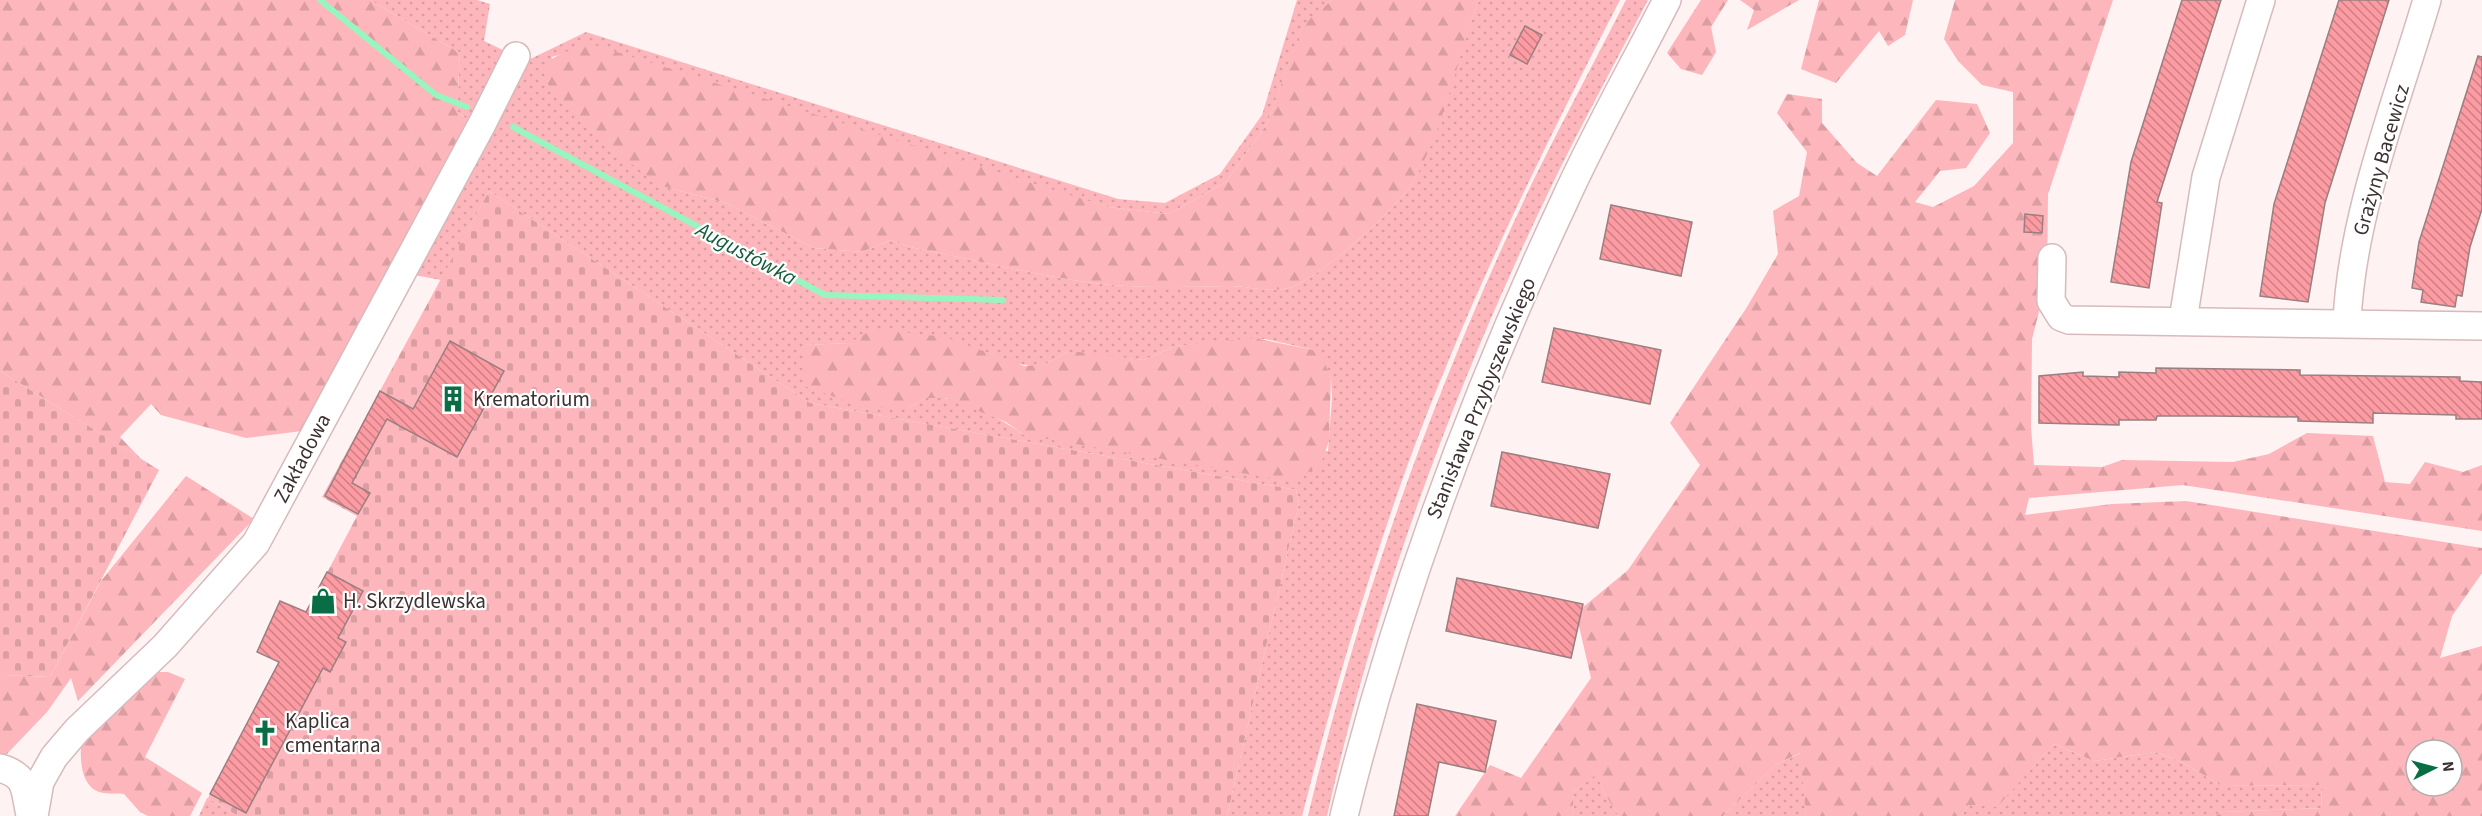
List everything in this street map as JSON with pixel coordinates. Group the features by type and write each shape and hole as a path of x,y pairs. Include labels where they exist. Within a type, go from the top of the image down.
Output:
{"street":[{"name":"Stanisława Przybyszewskiego","path":"1344,816 1380,680 1414,569 1469,418 1564,200 1667,0"},
{"path":"2183,320 2206,177 2261,0"},
{"name":"Grażyny Bacewicz","path":"2347,323 2348,295 2361,222 2427,0"},
{"name":"Zakładowa","path":"32,816 40,782 54,757 77,730 165,646 256,543 516,57"},
{"path":"2052,258 2051,301 2061,317 2069,320 2482,326"},
{"path":"0,768 15,772 22,780 32,816"}],"green space":[{"path":"0,0 370,0 460,53 457,112 475,125 302,431 246,438 161,415 151,404 120,437 141,459 0,371"},
{"path":"370,0 477,0 490,4 484,41 507,52 475,125 457,112 460,53"},
{"path":"1297,0 1332,0 1302,27 1267,124 1226,182 1169,214 1108,207 572,52 551,57 665,187 726,203 814,248 862,252 890,240 910,247 1098,284 1154,287 1229,286 1276,290 1292,287 1305,281 1338,257 1390,210 1412,183 1433,140 1479,0 1620,0 1507,227 1456,343 1409,461 1338,682 1302,816 1227,816 1299,503 1296,490 810,403 489,191 441,280 409,274 524,62 586,32 1118,199 1165,203 1220,174 1262,115","holes":["1265,339 1314,350 1331,377 1332,398 1328,451 1024,435 977,408 949,399 926,398 909,407 805,345 849,343 1035,366 1046,364 1067,352 1144,360 1175,346"]},
{"path":"1332,0 1479,0 1433,141 1412,183 1390,210 1338,257 1305,281 1292,287 1276,290 1229,286 1154,287 1098,284 910,247 890,240 862,252 814,248 726,203 665,187 656,182 607,145 568,109 553,92 545,76 548,61 585,42 1108,207 1169,214 1226,182 1267,124 1302,26"},
{"path":"1626,0 1648,0 1550,189 1481,341 1420,496 1393,576 1346,735 1327,816 1308,816 1352,652 1377,571 1434,411 1499,254 1557,133"},
{"path":"1701,0 1728,0 1711,27 1716,52 1702,75 1681,69 1667,53"},
{"path":"1740,0 1799,0 1747,30 1754,10"},
{"path":"1819,0 1913,0 1905,35 1888,46 1879,31 1836,83 1801,69"},
{"path":"1955,0 2113,0 2048,194 2047,280 2032,339 2031,428 2034,465 2102,467 2122,460 2233,462 2269,454 2307,433 2373,436 2385,482 2410,484 2425,462 2463,472 2482,465 2482,531 2183,485 2029,498 2025,515 2112,504 2186,501 2482,548 2482,573 2452,616 2440,658 2482,646 2482,816 2215,816 2223,812 2322,808 2321,785 2222,786 2182,762 2156,752 2094,761 2054,744 1997,807 1969,805 1961,816 1806,816 1800,753 1775,765 1723,816 1619,816 1604,793 1597,774 1573,792 1574,816 1455,816 1490,765 1521,778 1591,678 1576,613 1628,570 1700,465 1670,423 1747,307 1778,254 1773,211 1799,196 1807,152 1777,113 1787,94 1822,99 1822,123 1857,163 1877,176 1936,100 1977,104 1990,133 1966,168 1940,171 1915,202 1933,207 1974,186 2013,143 2013,92 1982,85 1958,61 1944,39"},
{"path":"489,191 810,403 1296,490 1299,503 1227,816 238,816 208,798 357,516 322,497"},
{"path":"874,329 945,337 1024,366 1046,364 1067,352 1144,360 1175,346 1254,338 1314,350 1322,358 1331,377 1329,441 1321,464 1293,482 1024,435 1006,422 946,398 926,398 909,407 866,408 804,386 805,345 849,343"},
{"path":"0,371 159,470 50,677 0,675"},
{"path":"186,476 254,519 78,701 71,678 47,712 0,759 0,675 50,677 101,581"},
{"path":"155,672 168,672 185,679 145,757 202,793 190,816 148,816 140,812 124,794 96,791 90,786 83,772 82,739"},
{"path":"2054,744 2094,761 2156,752 2182,762 2222,786 2321,785 2322,808 2223,812 2215,816 1961,816 1969,805 1997,806"},
{"path":"1801,753 1806,816 1723,816 1775,765"},
{"path":"1597,773 1604,793 1619,816 1574,816 1573,792"},
{"path":"208,798 238,816 199,816"}],"building":[{"path":"2182,0 2221,0 2157,202 2162,203 2149,288 2111,282 2131,162"},
{"path":"2339,0 2389,0 2325,203 2308,302 2260,296 2274,204"},
{"path":"1525,26 1542,35 1527,64 1510,55"},
{"path":"2478,56 2482,57 2482,209 2470,247 2462,296 2457,295 2455,307 2421,302 2423,290 2412,288 2419,242"},
{"path":"1611,205 1692,222 1681,276 1600,259"},
{"path":"2025,214 2043,216 2042,233 2024,232"},
{"path":"1554,328 1661,350 1650,404 1542,382"},
{"name":"Krematorium","path":"450,341 504,371 457,457 387,419 352,483 370,493 358,514 325,496 380,391 413,409"},
{"path":"2156,368 2300,370 2300,375 2460,377 2460,381 2482,382 2482,419 2456,419 2456,415 2373,413 2373,423 2298,421 2298,417 2157,416 2156,420 2119,420 2119,425 2039,423 2039,376 2083,372 2083,376 2119,377 2119,372 2156,373"},
{"path":"1502,452 1610,474 1598,528 1491,506"},
{"name":"Kaplica cmentarna","path":"327,572 363,591 338,638 346,642 330,672 323,668 246,813 210,794 279,662 257,652 280,601 306,612"},
{"path":"1457,578 1583,604 1571,658 1446,631"},
{"path":"1417,704 1496,721 1485,772 1439,762 1428,816 1394,816"}],"waterway":[{"name":"Augustówka","path":"320,0 436,95 467,107"},
{"name":"Augustówka","path":"513,127 825,295 1003,300"}],"place":[{"name":"Krematorium","path":"453,399"},
{"name":"H. Skrzydlewska","path":"323,601"},
{"name":"Kaplica cmentarna","path":"265,733"}]}
